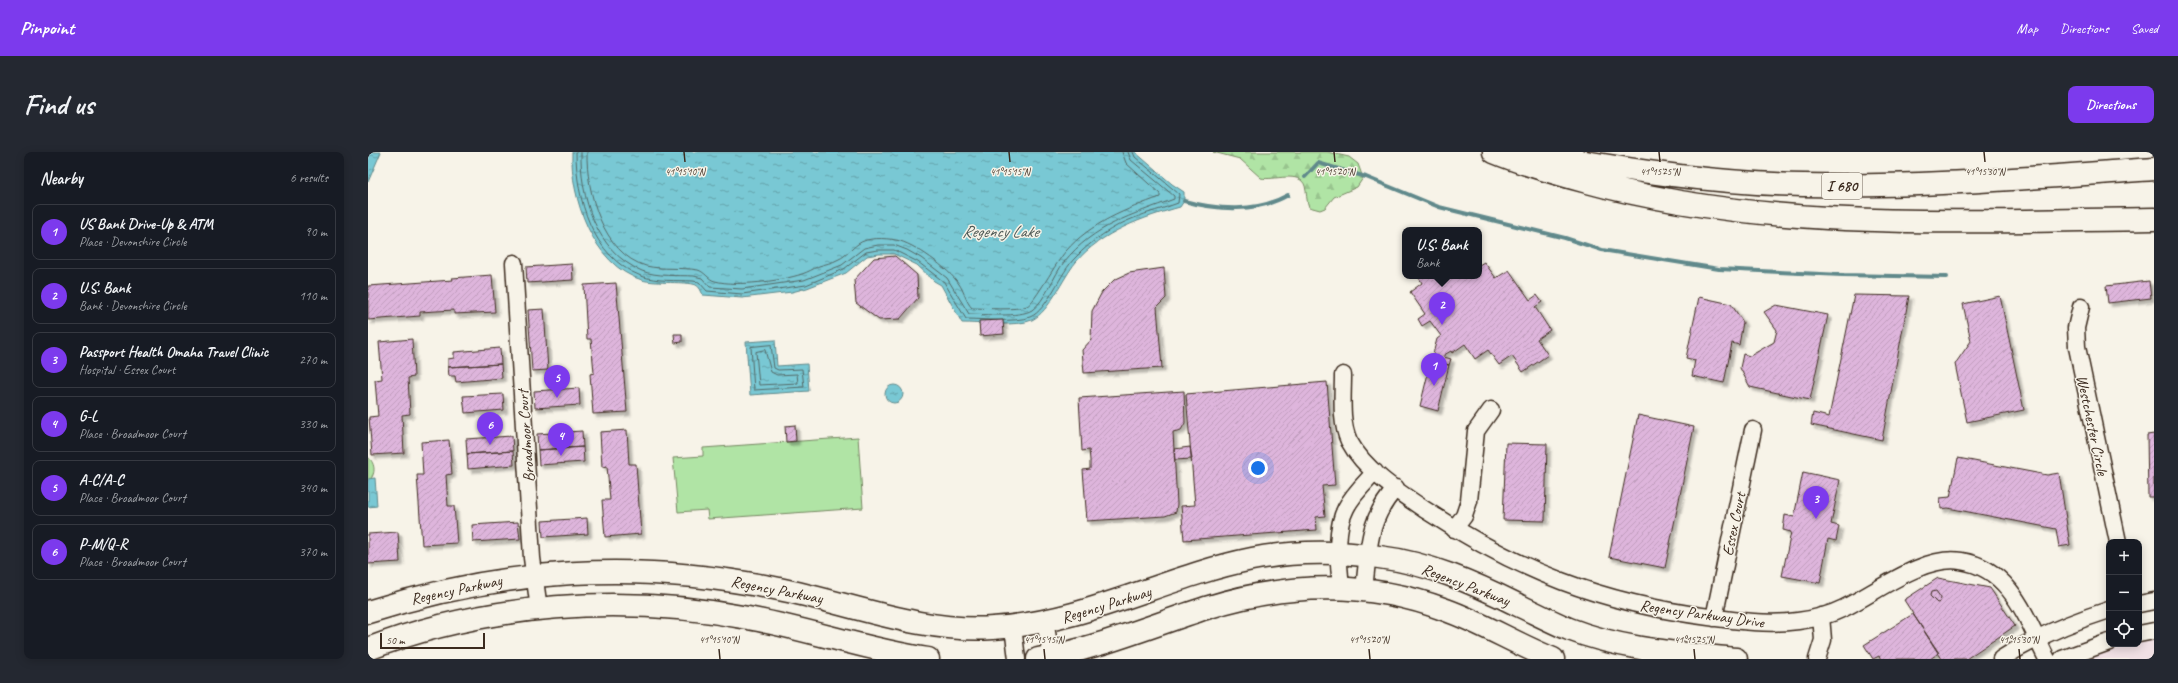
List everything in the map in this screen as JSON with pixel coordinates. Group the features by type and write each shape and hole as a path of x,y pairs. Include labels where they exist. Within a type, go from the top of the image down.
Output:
{"main road":[{"path":"1494,152 1562,175 1643,196 1703,206 1777,215 1876,220 2154,219"},
{"name":"I 680","path":"1532,152 1615,167 1684,177 1802,185 1922,184 2154,169"},
{"name":"Regency Parkway","path":"368,612 456,588 534,575 604,571 683,574 777,588 932,625 972,629 1013,627 1045,622 1102,607 1243,561 1286,554 1339,554 1368,556 1410,563 1450,574 1568,629 1602,640 1661,652 1736,659"},
{"name":"Regency Parkway","path":"1047,658 1094,645 1240,599 1292,590 1341,588 1364,589 1409,598 1446,610 1553,659"},
{"path":"368,649 444,626 539,609 620,606 712,612 750,618 928,659"}],"street":[{"name":"Broadmoor Court","path":"514,263 534,575 539,609"},
{"name":"Westchester Circle","path":"2081,307 2076,328 2077,347 2117,539"},
{"name":"Regency Parkway Drive","path":"1343,375 1344,419 1347,436 1360,456 1376,472 1454,529 1502,556 1577,589 1646,607 1714,618 1784,622 1821,616 1841,609 1927,565 1945,560 1960,560 1986,569 2005,583 2020,605 2047,659"},
{"path":"1454,529 1464,516 1469,501 1476,431 1491,410"},
{"name":"Essex Court","path":"1714,618 1753,430"},
{"path":"1341,588 1339,554 1341,525 1346,508 1354,496 1376,472"},
{"path":"1364,589 1368,556 1376,517 1385,500 1396,488"},
{"path":"2142,603 2154,601"},
{"path":"2001,659 2036,639 2087,617 2106,611"},
{"path":"1818,659 1823,640 1821,616"},
{"path":"1045,622 1047,658"},
{"path":"1013,627 1017,659"},
{"path":"2142,634 2154,632"},
{"path":"2062,659 2106,643"}],"shaded area":[{"path":"2154,640 2154,659 2082,659 2124,647 2142,647 2142,643"}],"green space":[{"path":"1213,152 1327,152 1349,157 1358,164 1363,178 1357,187 1334,197 1325,208 1320,210 1309,207 1305,186 1298,178 1261,178 1240,159"},
{"path":"858,437 863,508 708,519 707,510 678,512 673,458 703,456 703,448"},
{"path":"368,457 374,466 374,473 368,482"}],"water":[{"path":"368,152 381,152 368,182"},
{"name":"Regency Lake","path":"572,152 1135,152 1172,184 1184,192 1184,201 1180,207 1138,221 1110,234 1086,251 1071,269 1044,310 1032,320 1008,324 962,323 941,285 934,281 917,265 894,254 867,256 846,273 807,288 792,292 742,298 703,295 696,285 692,284 642,280 625,272 610,260 598,245 588,228 580,209 575,189 572,170"},
{"path":"775,340 777,366 807,364 809,391 750,395 746,342"},
{"path":"894,385 900,388 903,394 900,400 894,403 888,400 885,394 888,388"},
{"path":"375,478 377,506 368,507 368,479"}],"building":[{"path":"895,256 917,275 918,298 900,319 879,320 856,303 854,280 874,258"},
{"path":"1484,262 1496,278 1509,270 1530,300 1537,295 1542,302 1535,307 1550,330 1537,339 1548,355 1523,372 1512,356 1499,365 1488,350 1475,359 1465,344 1452,353 1451,351 1444,355 1444,357 1451,359 1449,365 1431,361 1437,339 1441,336 1430,321 1422,326 1418,319 1425,314 1410,292 1422,283 1420,279 1482,279 1482,263"},
{"path":"572,264 573,280 527,283 526,267"},
{"path":"1164,268 1166,298 1157,307 1162,368 1084,373 1082,350 1091,340 1092,311 1102,292 1114,280 1129,273"},
{"path":"492,275 495,312 454,314 454,310 420,312 420,316 368,320 368,286 453,280 452,278"},
{"path":"2149,281 2151,298 2108,303 2106,286"},
{"path":"616,283 627,412 593,414 590,374 594,373 591,339 587,339 584,285"},
{"path":"1854,295 1909,296 1882,440 1811,425 1813,413 1829,417"},
{"path":"2000,296 2024,410 1967,422 1955,364 1971,341 1963,304"},
{"path":"1699,297 1731,304 1743,322 1739,345 1732,343 1724,383 1692,376 1695,360 1686,358"},
{"path":"1776,305 1828,315 1810,400 1750,387 1740,368 1743,354 1750,356 1774,342 1777,330 1764,312"},
{"path":"544,309 548,370 532,371 528,310"},
{"path":"1003,320 1004,334 980,336 979,321"},
{"path":"674,334 682,334 682,342 675,343"},
{"path":"412,339 414,377 408,378 410,414 402,415 404,453 372,455 369,417 378,416 375,380 382,379 379,342"},
{"path":"500,348 501,364 448,367 448,359 454,358 454,352"},
{"path":"1431,361 1449,365 1438,411 1420,406"},
{"path":"501,364 502,378 456,382 455,376 449,376 448,367"},
{"path":"1327,382 1335,485 1322,486 1325,516 1316,517 1317,530 1184,540 1181,506 1195,505 1186,394"},
{"path":"579,388 580,405 535,408 534,391"},
{"path":"1184,391 1185,423 1181,430 1173,432 1177,504 1176,512 1165,516 1087,521 1083,470 1090,469 1090,460 1089,450 1082,451 1079,398"},
{"path":"503,394 504,410 465,413 463,396"},
{"path":"1638,415 1694,427 1665,568 1609,557"},
{"path":"795,425 796,441 786,442 785,426"},
{"path":"627,430 629,464 636,464 641,534 605,537 602,500 610,500 607,466 602,467 600,432"},
{"path":"582,431 583,447 538,450 537,434"},
{"path":"2154,434 2154,497 2148,497 2147,435"},
{"path":"512,436 513,451 467,454 466,439"},
{"path":"449,440 452,474 446,475 448,506 454,506 457,543 422,545 417,475 423,475 421,442"},
{"path":"1506,443 1547,444 1545,521 1503,520"},
{"path":"583,447 584,462 539,465 538,450"},
{"path":"1190,447 1192,459 1175,460 1174,449"},
{"path":"513,451 514,465 468,469 467,454"},
{"path":"1958,458 2047,475 2059,473 2070,545 2059,547 2056,529 1948,508 1941,509 1940,498 1950,497"},
{"path":"1803,472 1840,480 1831,524 1839,526 1836,541 1828,539 1820,583 1782,576 1791,532 1783,530 1785,515 1794,517"},
{"path":"587,518 588,534 543,537 542,521"},
{"path":"518,522 520,539 473,542 472,525"},
{"path":"398,532 400,562 368,564 368,534"},
{"path":"1938,578 1990,588 2015,626 1966,659 1942,659 1904,600"},
{"path":"1936,591 1941,598 1940,602 1937,603 1930,596 1931,592"},
{"path":"1913,614 1939,653 1930,659 1881,659 1879,656 1873,659 1864,645"}],"waterway":[{"path":"1305,177 1318,163 1366,177 1439,207 1565,238 1602,250 1719,269 1842,275 1947,277"},
{"path":"1184,201 1223,208 1237,208 1263,205 1288,195"}],"place":[{"name":"U.S. Bank","path":"1442,325"},
{"name":"US Bank Drive-Up & ATM","path":"1434,386"},
{"name":"A-C/A-C","path":"557,398"},
{"name":"P-M/Q-R","path":"490,445"},
{"name":"G-L","path":"561,456"},
{"name":"Passport Health Omaha Travel Clinic","path":"1816,519"}]}
